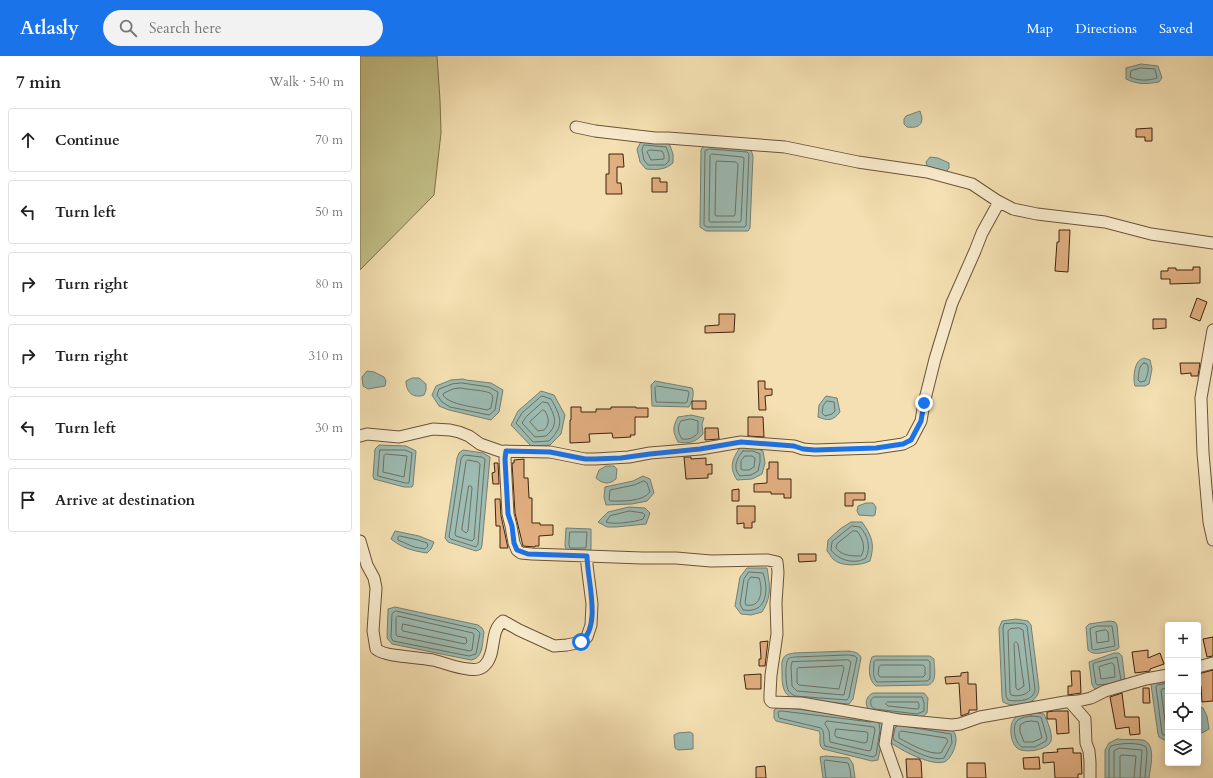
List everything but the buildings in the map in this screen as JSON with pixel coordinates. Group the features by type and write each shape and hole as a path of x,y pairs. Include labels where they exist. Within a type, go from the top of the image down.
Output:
{"street":[{"path":"576,127 595,131 655,138 785,147 858,162 927,172 972,184 999,202 1013,209 1037,214 1105,222 1151,234 1213,242"},
{"path":"360,436 367,434 400,437 433,429 450,430 469,436 480,444 500,451 550,452 585,459 621,458 700,449 741,442 794,446 803,449 815,450 876,448 903,444 911,440 921,421 931,373 952,303 982,233 999,202"},
{"path":"1213,330 1201,398 1203,453 1209,522 1213,540"},
{"path":"506,451 505,459 508,514 512,526 514,543 517,550 528,554 676,558 710,561 768,560 778,562 776,603 777,634 770,675 770,700 772,702 801,703 890,718 956,725 980,718 1070,702 1078,702 1091,698 1105,691 1165,676"},
{"path":"360,541 367,565 374,578 376,588 374,631 376,649 380,652 388,654 423,658 469,670 480,669 486,665 489,659 496,629 499,623 503,621 554,646 575,644 581,642 587,637 591,625 592,604 587,556"},
{"path":"1201,665 1213,663"},
{"path":"1070,702 1085,719 1086,743 1089,751 1090,762 1090,778"},
{"path":"890,718 885,744 897,778"}],"shaded area":[{"path":"360,56 437,56 441,133 434,195 360,270"}],"water":[{"path":"1141,64 1158,66 1162,78 1159,82 1142,84 1126,79 1126,68"},
{"path":"920,111 922,121 919,125 915,127 907,127 904,124 904,119 906,116"},
{"path":"642,140 669,143 673,154 673,163 661,169 646,169 640,162 637,149"},
{"path":"706,145 751,150 753,156 750,228 748,231 706,231 700,227 701,150"},
{"path":"930,157 938,158 949,163 949,168 946,172 927,166 926,162"},
{"path":"1144,358 1150,360 1152,369 1149,384 1145,386 1135,386 1135,370 1138,362"},
{"path":"367,371 374,372 384,377 386,381 385,386 368,389 363,386 362,377"},
{"path":"412,378 419,378 426,384 424,395 417,396 411,394 407,388 406,381"},
{"path":"463,379 491,383 503,390 499,412 491,420 449,410 439,406 432,395 436,386 451,380"},
{"path":"655,381 692,388 693,398 689,407 652,406 651,385"},
{"path":"541,391 554,395 565,415 561,434 550,445 531,446 511,425 518,411"},
{"path":"826,396 837,398 840,412 833,419 818,417 819,405"},
{"path":"691,415 704,418 702,424 703,434 692,442 678,442 674,430 676,421 678,417"},
{"path":"379,445 406,446 416,451 412,487 404,487 374,479 375,449"},
{"path":"741,446 754,447 763,451 765,463 762,474 752,479 737,480 732,466 734,458"},
{"path":"463,450 483,453 490,457 482,545 481,549 476,551 448,542 445,538 457,458 459,453"},
{"path":"606,466 614,466 617,469 616,479 608,483 604,483 596,478 599,470"},
{"path":"643,476 650,479 654,493 647,501 632,504 606,505 604,497 605,487 633,481"},
{"path":"866,503 873,503 876,507 875,515 859,515 857,511 858,506"},
{"path":"629,507 645,508 650,513 646,524 607,527 598,522 608,512"},
{"path":"851,522 862,522 872,540 870,561 866,563 851,565 836,562 827,551 828,540 840,529"},
{"path":"566,528 591,529 591,550 589,552 567,551 565,546"},
{"path":"395,531 419,536 434,542 431,549 427,553 412,550 399,545 391,539"},
{"path":"747,568 767,568 769,586 769,596 762,612 751,615 741,614 735,606 740,577"},
{"path":"395,607 478,625 484,632 480,653 475,659 471,660 392,644 387,638 388,609"},
{"path":"1016,619 1028,621 1031,625 1039,688 1038,694 1031,702 1020,705 1003,702 1002,697 999,628 1002,621"},
{"path":"1110,621 1115,622 1117,625 1119,648 1101,653 1094,653 1088,650 1086,627 1089,624"},
{"path":"849,651 858,653 861,658 853,699 849,704 794,699 785,691 782,681 782,660 786,655 794,653"},
{"path":"1114,653 1119,653 1122,656 1125,681 1122,685 1095,689 1092,685 1089,662"},
{"path":"930,656 934,659 935,674 933,681 928,685 876,686 871,680 869,669 872,657"},
{"path":"1165,680 1164,740 1159,737 1158,734 1151,685 1152,683"},
{"path":"873,693 924,693 928,698 927,713 921,718 869,710 867,708 866,700"},
{"path":"779,707 879,719 884,722 884,731 878,760 872,761 823,749 820,745 819,731 776,721 774,718 774,710"},
{"path":"1201,707 1207,716 1209,729 1201,733"},
{"path":"1031,712 1044,714 1048,723 1051,741 1041,749 1030,751 1020,750 1017,748 1011,737 1013,720 1018,716"},
{"path":"892,724 950,729 956,736 953,752 944,762 938,763 924,760 890,742"},
{"path":"690,732 693,734 693,749 678,750 675,748 674,735 678,733"},
{"path":"1117,739 1143,740 1147,742 1150,746 1152,757 1149,778 1105,778 1105,750 1109,743"},
{"path":"826,756 849,758 853,764 855,778 823,778 820,757"}],"route":[{"path":"581,642 587,637 591,625 592,604 587,556 524,554 517,550 514,543 512,526 508,514 505,459 506,451 550,452 585,459 595,459 621,458 700,449 741,442 794,446 803,449 815,450 876,448 903,444 911,440 921,421 924,403"}]}
